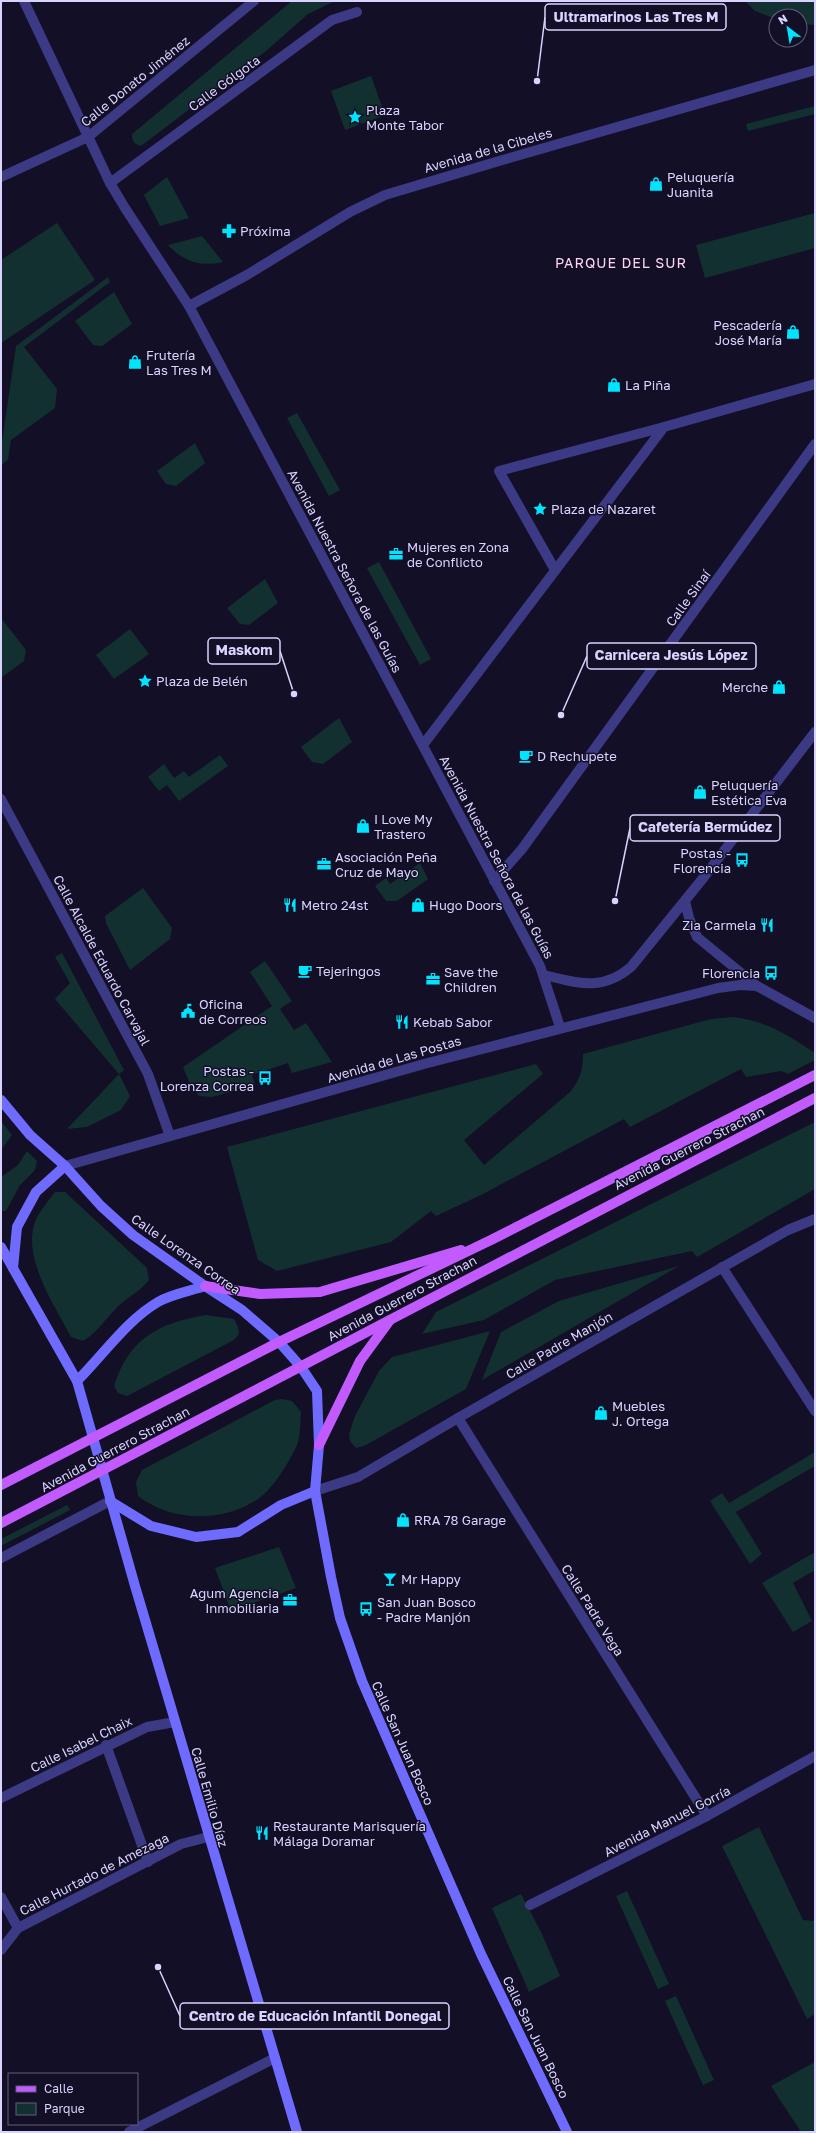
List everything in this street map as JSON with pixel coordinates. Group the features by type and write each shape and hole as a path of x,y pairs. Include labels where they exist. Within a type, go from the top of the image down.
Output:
{"main road":[{"name":"Avenida Guerrero Strachan","path":"1,1485 279,1342 492,1240 815,1075"},
{"name":"Avenida Guerrero Strachan","path":"1,1523 815,1098"},
{"name":"Calle Lorenza Correa","path":"1,1100 30,1135 65,1166 101,1206 133,1235 205,1286 242,1310 279,1342 300,1367"},
{"path":"13,1268 17,1227 36,1192 65,1166"},
{"path":"77,1381 102,1355 121,1332 159,1302 205,1286 260,1294 320,1292 492,1240"},
{"path":"1,1247 77,1381 94,1437"},
{"path":"319,1445 360,1361 392,1318"},
{"name":"Calle San Juan Bosco","path":"300,1367 317,1391 319,1445 315,1491 337,1604 362,1681 481,1954 567,2132"},
{"name":"Calle Emilio Díaz","path":"94,1437 110,1501 208,1837 276,2058 297,2132"},
{"path":"110,1501 151,1526 196,1537 238,1532 281,1505 315,1491"}],"street":[{"name":"Avenida Nuestra Señora de las Guías","path":"24,1 110,183 189,306 544,974 560,1027"},
{"name":"Calle Donato Jiménez","path":"1,177 88,137 244,4 254,1"},
{"name":"Calle Gólgota","path":"110,183 332,20 357,12"},
{"name":"Avenida de la Cibeles","path":"189,306 247,275 350,212 385,196 499,161 815,70"},
{"path":"555,570 499,471 664,427 815,384"},
{"path":"423,745 664,427"},
{"name":"Calle Sinaí","path":"494,881 522,849 815,444"},
{"path":"544,974 584,984 594,984 620,976 638,959 685,901 815,732"},
{"name":"Calle Alcalde Eduardo Carvajal","path":"1,799 148,1074 170,1136"},
{"path":"685,901 689,918 697,938 757,986 815,1018"},
{"name":"Avenida de Las Postas","path":"65,1166 560,1027 718,988 740,985 757,986"},
{"name":"Calle Padre Manjón","path":"315,1491 358,1477 722,1267 788,1230 815,1218"},
{"path":"722,1267 815,1411"},
{"name":"Calle Padre Vega","path":"458,1418 708,1816"},
{"path":"1,1558 110,1501"},
{"name":"Calle Isabel Chaix","path":"1,1798 106,1745 147,1727 175,1722"},
{"path":"106,1745 148,1862"},
{"name":"Avenida Manuel Gorría","path":"530,1905 708,1816 815,1756"},
{"name":"Calle Hurtado de Amezaga","path":"1,1950 18,1928 181,1844 208,1837"},
{"path":"1,1897 18,1928"},
{"path":"129,2132 276,2058"}],"green space":[{"path":"292,1 335,1 308,14 266,51 141,146 134,142 132,139 132,134"},
{"path":"745,1 815,1 815,25 808,25 808,8 768,8 768,16 755,11"},
{"path":"371,76 385,115 345,130 331,91"},
{"path":"815,106 815,114 748,131 746,124"},
{"path":"167,177 189,218 160,226 144,195"},
{"path":"815,213 815,248 705,278 696,245"},
{"path":"57,223 95,280 1,343 1,260"},
{"path":"202,236 223,262 207,264 193,262 180,256 168,245"},
{"path":"108,277 110,282 24,347 57,389 55,408 11,440 8,460 1,465 1,449 16,346"},
{"path":"114,292 132,324 102,346 93,345 75,321"},
{"path":"297,413 340,490 329,496 287,418"},
{"path":"195,443 205,463 176,486 166,484 157,471"},
{"path":"379,562 431,659 420,665 367,568"},
{"path":"265,579 278,603 249,625 240,624 227,608"},
{"path":"1,618 26,650 24,661 1,678"},
{"path":"130,629 149,654 114,679 96,655"},
{"path":"339,718 352,742 323,764 312,762 301,747"},
{"path":"220,755 228,766 179,801 167,785 159,791 148,777 164,764 174,778 184,771 189,777"},
{"path":"420,863 428,879 397,901 386,901 375,886 386,878 390,884"},
{"path":"143,888 172,928 170,939 130,970 106,923 105,916"},
{"path":"62,953 124,1070 119,1074 55,999 70,983 55,957"},
{"path":"265,961 292,1001 280,1009 294,1030 306,1023 332,1062 292,1073 288,1063 252,1075 255,1085 212,1097 199,1096 190,1084 183,1067 272,1006 250,972"},
{"path":"734,1017 757,1022 777,1030 795,1040 815,1053 815,1062 813,1061 788,1074 781,1071 746,1077 741,1069 630,1127 624,1119 481,1195 436,1216 431,1211 391,1242 277,1271 258,1260 227,1147 536,1064 543,1074 464,1140 484,1165 570,1092 580,1074 583,1054 711,1019"},
{"path":"119,1074 130,1096 121,1110 87,1127 67,1129"},
{"path":"1,1121 12,1135 1,1150"},
{"path":"815,1122 815,1189 697,1257 692,1251 555,1280 484,1320 422,1334 436,1312"},
{"path":"27,1151 37,1161 35,1170 20,1185 6,1211 1,1211 1,1177 18,1165"},
{"path":"55,1192 65,1192 147,1268 149,1280 123,1302 94,1333 83,1341 71,1337 48,1294 35,1263 32,1247 33,1231 37,1217"},
{"path":"679,1266 482,1380 501,1332 559,1301"},
{"path":"206,1315 234,1319 238,1327 239,1334 234,1340 127,1396 118,1393 114,1386 120,1369 137,1345 160,1328 189,1318"},
{"path":"490,1331 466,1389 366,1445 356,1448 350,1441 349,1434 355,1416 379,1371 392,1357"},
{"path":"282,1399 292,1401 301,1412 300,1433 297,1445 290,1459 269,1489 258,1499 244,1507 229,1512 197,1516 181,1515 166,1511 151,1505 138,1496 136,1482 142,1470 275,1400"},
{"path":"815,1452 815,1466 736,1512 762,1554 750,1564 710,1501 722,1493 729,1503"},
{"path":"67,1505 70,1510 1,1546 1,1539"},
{"path":"279,1547 296,1588 231,1611 215,1568"},
{"path":"815,1552 815,1570 793,1583 812,1621 793,1632 762,1583"},
{"path":"759,1827 803,1920 815,1921 815,2014 807,2019 722,1846"},
{"path":"627,1891 669,1984 658,1989 616,1896"},
{"path":"521,1894 541,1932 560,1976 529,1992 492,1908"},
{"path":"676,1996 714,2080 703,2085 665,2001"},
{"path":"815,2062 815,2129 811,2132 801,2132 771,2086"}],"place":[{"name":"Ultramarinos Las Tres M","path":"537,81"},
{"name":"Plaza Monte Tabor","path":"355,117"},
{"name":"Peluquería Juanita","path":"656,184"},
{"name":"Próxima","path":"229,231"},
{"name":"Pescadería José María","path":"793,332"},
{"name":"Frutería Las Tres M","path":"135,362"},
{"name":"La Piña","path":"614,385"},
{"name":"Plaza de Nazaret","path":"540,509"},
{"name":"Mujeres en Zona de Conflicto","path":"396,554"},
{"name":"Plaza de Belén","path":"145,681"},
{"name":"Merche","path":"779,687"},
{"name":"Maskom","path":"294,694"},
{"name":"Carnicera Jesús López","path":"561,715"},
{"name":"D Rechupete","path":"526,756"},
{"name":"Peluquería Estética Eva","path":"700,792"},
{"name":"I Love My Trastero","path":"363,826"},
{"name":"Postas - Florencia","path":"742,860"},
{"name":"Asociación Peña Cruz de Mayo","path":"324,864"},
{"name":"Cafetería Bermúdez","path":"615,901"},
{"name":"Metro 24st","path":"290,905"},
{"name":"Hugo Doors","path":"418,905"},
{"name":"Zia Carmela","path":"767,925"},
{"name":"Tejeringos","path":"305,971"},
{"name":"Florencia","path":"771,973"},
{"name":"Save the Children","path":"433,979"},
{"name":"Oficina de Correos","path":"188,1011"},
{"name":"Kebab Sabor","path":"402,1022"},
{"name":"Postas - Lorenza Correa","path":"265,1078"},
{"name":"Muebles J. Ortega","path":"601,1413"},
{"name":"RRA 78 Garage","path":"403,1520"},
{"name":"Mr Happy","path":"390,1579"},
{"name":"Agum Agencia Inmobiliaria","path":"290,1600"},
{"name":"San Juan Bosco - Padre Manjón","path":"366,1609"},
{"name":"Restaurante Marisquería Málaga Doramar","path":"262,1833"},
{"name":"Centro de Educación Infantil Donegal","path":"158,1967"}],"district":[{"name":"PARQUE DEL SUR","path":"621,262"}]}
